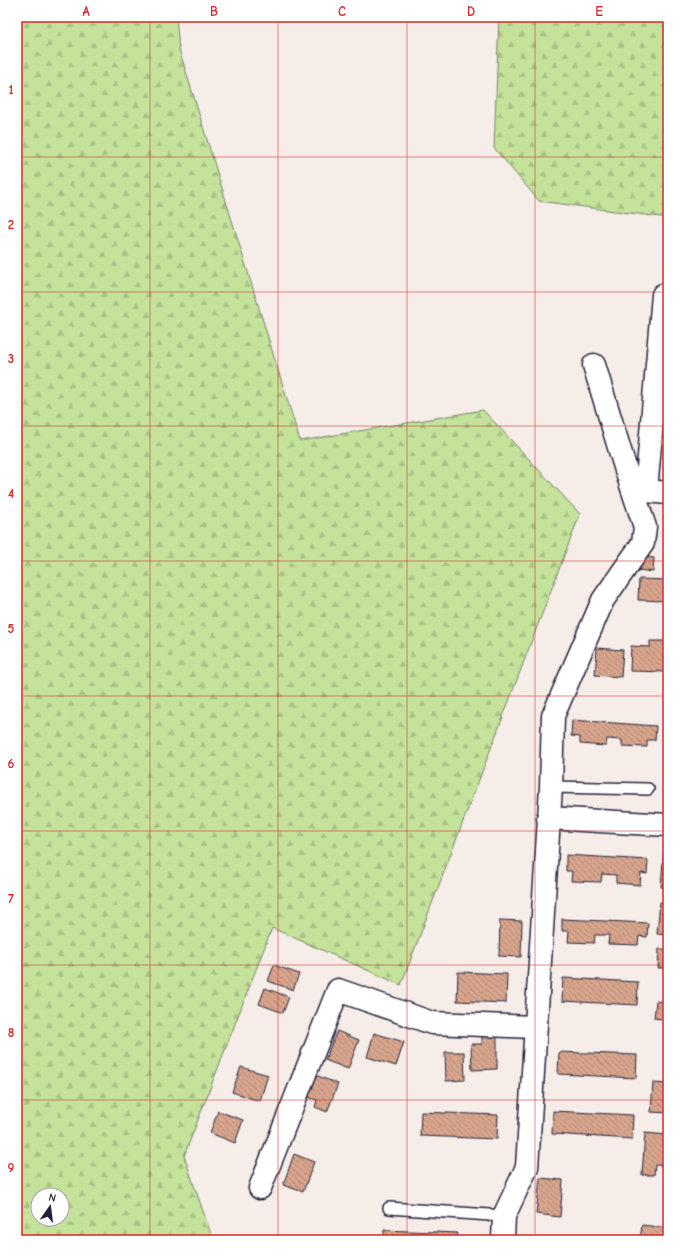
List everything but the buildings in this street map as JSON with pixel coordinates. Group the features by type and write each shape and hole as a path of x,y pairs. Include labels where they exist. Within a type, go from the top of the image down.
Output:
{"street":[{"path":"668,296 663,295 660,418 646,491 668,493"},
{"path":"503,1240 504,1216 527,1167 553,716 604,600 643,543 645,528 594,365"},
{"path":"548,818 668,825"},
{"path":"260,1188 338,990 432,1023 535,1027"}],"lane":[{"path":"550,787 648,789"},
{"path":"389,1208 504,1216"}],"green space":[{"path":"17,17 176,17 179,49 300,441 483,410 580,514 401,985 272,928 184,1156 213,1240 20,1240 17,1207"},
{"path":"499,17 668,17 668,218 539,201 494,148"}]}
